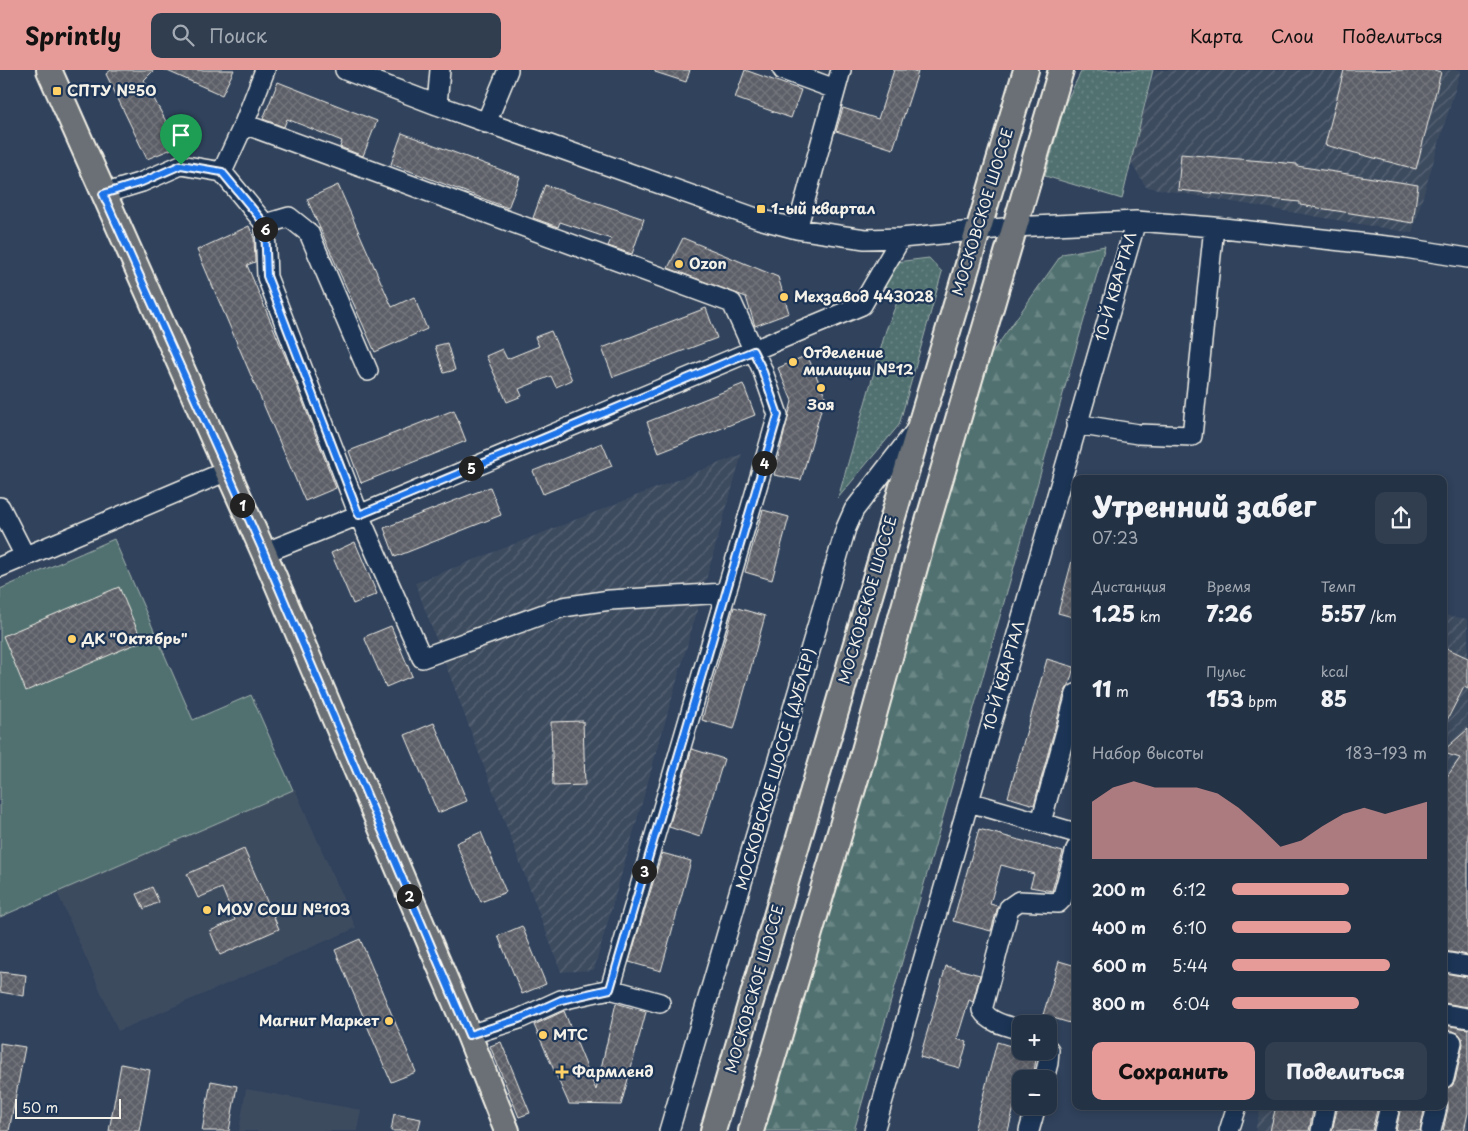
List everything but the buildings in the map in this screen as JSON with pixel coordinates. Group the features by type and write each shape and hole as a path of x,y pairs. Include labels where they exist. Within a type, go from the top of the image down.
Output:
{"main road":[{"path":"48,70 264,553 508,1131"},
{"name":"МОСКОВСКОЕ ШОССЕ","path":"713,1131 1026,70"},
{"path":"751,1131 860,765 924,534 1061,70"}],"street":[{"path":"222,172 244,124 265,70"},
{"path":"345,70 486,123 759,219 797,229 866,239 902,238 1014,227 1136,221 1214,227 1404,248 1468,258"},
{"path":"437,105 440,70"},
{"path":"486,123 508,70"},
{"path":"783,70 835,89"},
{"path":"797,229 841,70"},
{"path":"244,124 732,303 762,369 778,415 610,989"},
{"path":"103,194 142,182 181,165 222,172 265,224 267,276 359,515 422,658 563,606 610,600 725,593"},
{"path":"265,224 289,218 309,233 368,371"},
{"name":"10-Й КВАРТАЛ","path":"874,1131 1136,221"},
{"path":"1076,424 1138,434 1192,436 1214,227"},
{"path":"264,553 862,305 902,238"},
{"name":"МОСКОВСКОЕ ШОССЕ (ДУБЛЕР)","path":"669,1131 846,528 854,510 920,425"},
{"path":"0,567 227,471"},
{"path":"0,507 26,556"},
{"path":"1041,822 1072,710"},
{"path":"969,802 1072,832"},
{"path":"1012,1027 986,1017 982,1010 1009,908 1019,902 1058,903 1062,899 1072,863"},
{"path":"1447,962 1468,966"},
{"path":"469,1035 519,1019 561,1000 610,989 660,1003"},
{"path":"1447,1014 1468,1018"},
{"path":"1447,1068 1455,1043"},
{"path":"1229,1131 1236,1110"},
{"path":"1321,1131 1325,1110"},
{"path":"1384,1131 1389,1110"},
{"path":"1432,1131 1436,1110"},
{"path":"1029,1131 1033,1115"}],"shaded area":[{"path":"1155,70 1461,70 1412,233 1146,187 1130,161"},
{"path":"742,454 594,970 561,972 415,583"},
{"path":"1447,616 1468,619 1468,1131 1255,1131 1260,1110 1447,1110"},
{"name":"МОУ СОШ №103","path":"295,789 356,928 118,1031 57,892"},
{"path":"246,1089 361,1110 357,1131 239,1131"}],"green space":[{"path":"1082,70 1153,70 1122,199 1045,176 1065,104"},
{"path":"1105,246 854,1131 752,1131 967,388 1062,254"},
{"path":"929,258 942,272 899,425 838,498 886,330 901,292 876,283 888,263"},
{"path":"114,539 193,720 251,695 293,790 0,917 0,589"}],"place":[{"name":"СПТУ №50","path":"57,91"},
{"name":"1-ый квартал","path":"761,209"},
{"name":"Ozon","path":"679,264"},
{"name":"Мехзавод 443028","path":"784,297"},
{"name":"Отделение милиции №12","path":"793,362"},
{"name":"Зоя","path":"821,388"},
{"name":"ДК \"Октябрь\"","path":"72,639"},
{"name":"МОУ СОШ №103","path":"207,910"},
{"name":"Магнит Маркет","path":"389,1021"},
{"name":"МТС","path":"543,1035"},
{"name":"Фармленд","path":"562,1072"}],"route":[{"path":"181,165 222,172 265,224 267,276 359,515 753,351 762,369 778,415 610,989 561,1000 519,1019 469,1035 264,553 103,194 142,182 181,165"}]}
